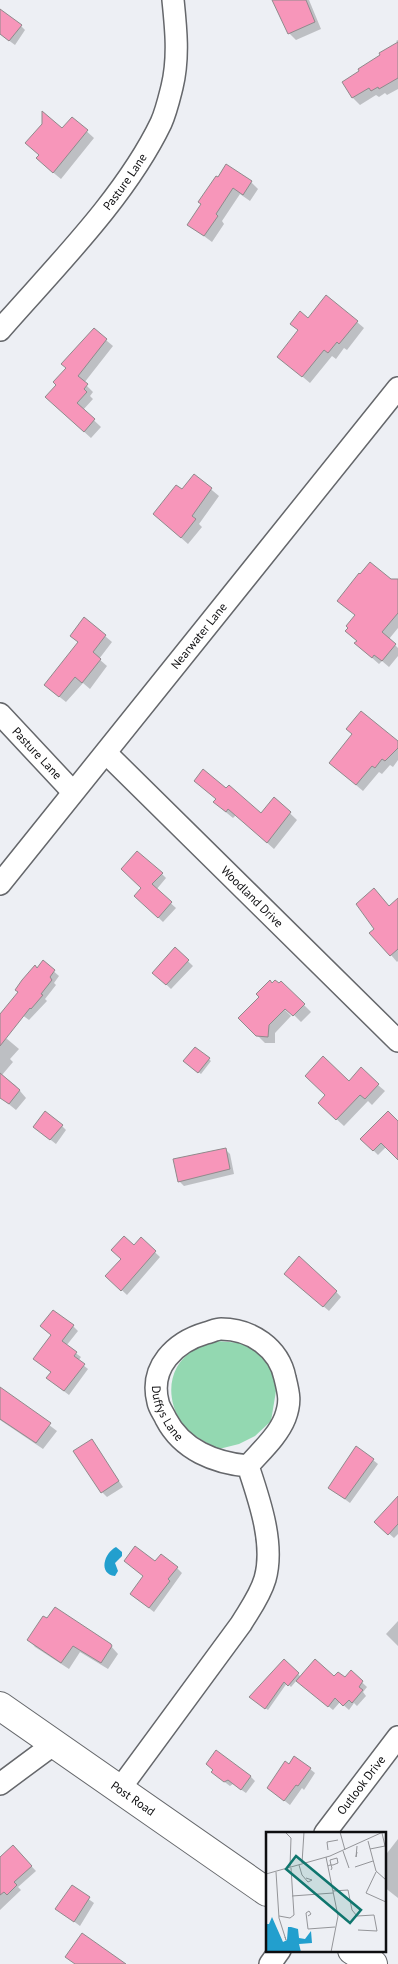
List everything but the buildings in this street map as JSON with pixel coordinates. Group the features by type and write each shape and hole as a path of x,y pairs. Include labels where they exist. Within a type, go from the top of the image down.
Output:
{"main road":[{"name":"Post Road","path":"0,1706 266,1891"},
{"path":"355,1952 373,1964"}],"street":[{"name":"Pasture Lane","path":"0,330 115,197 139,161 161,122 173,85 178,41 174,0"},
{"name":"Nearwater Lane","path":"0,884 398,388"},
{"name":"Pasture Lane","path":"0,714 73,792"},
{"name":"Woodland Drive","path":"106,753 398,1041"},
{"name":"Duffys Lane","path":"220,1329 244,1332 267,1345 283,1368 290,1399 284,1420 272,1438 248,1466 227,1464 185,1444 169,1424 158,1403 156,1385 161,1366 176,1346 192,1337 220,1329"},
{"path":"119,1790 241,1624 256,1600 265,1578 268,1540 260,1503 248,1466"},
{"name":"Outlook Drive","path":"326,1832 398,1737"},
{"path":"0,1784 54,1744"},
{"path":"270,1964 279,1952"}],"green space":[{"path":"217,1341 240,1343 259,1351 272,1370 276,1391 271,1421 255,1436 239,1444 219,1449 198,1438 185,1427 176,1412 171,1392 174,1373 186,1356 195,1349"}],"water":[{"path":"116,1547 122,1552 122,1556 115,1563 118,1571 115,1576 106,1571 105,1563 108,1554"}]}
